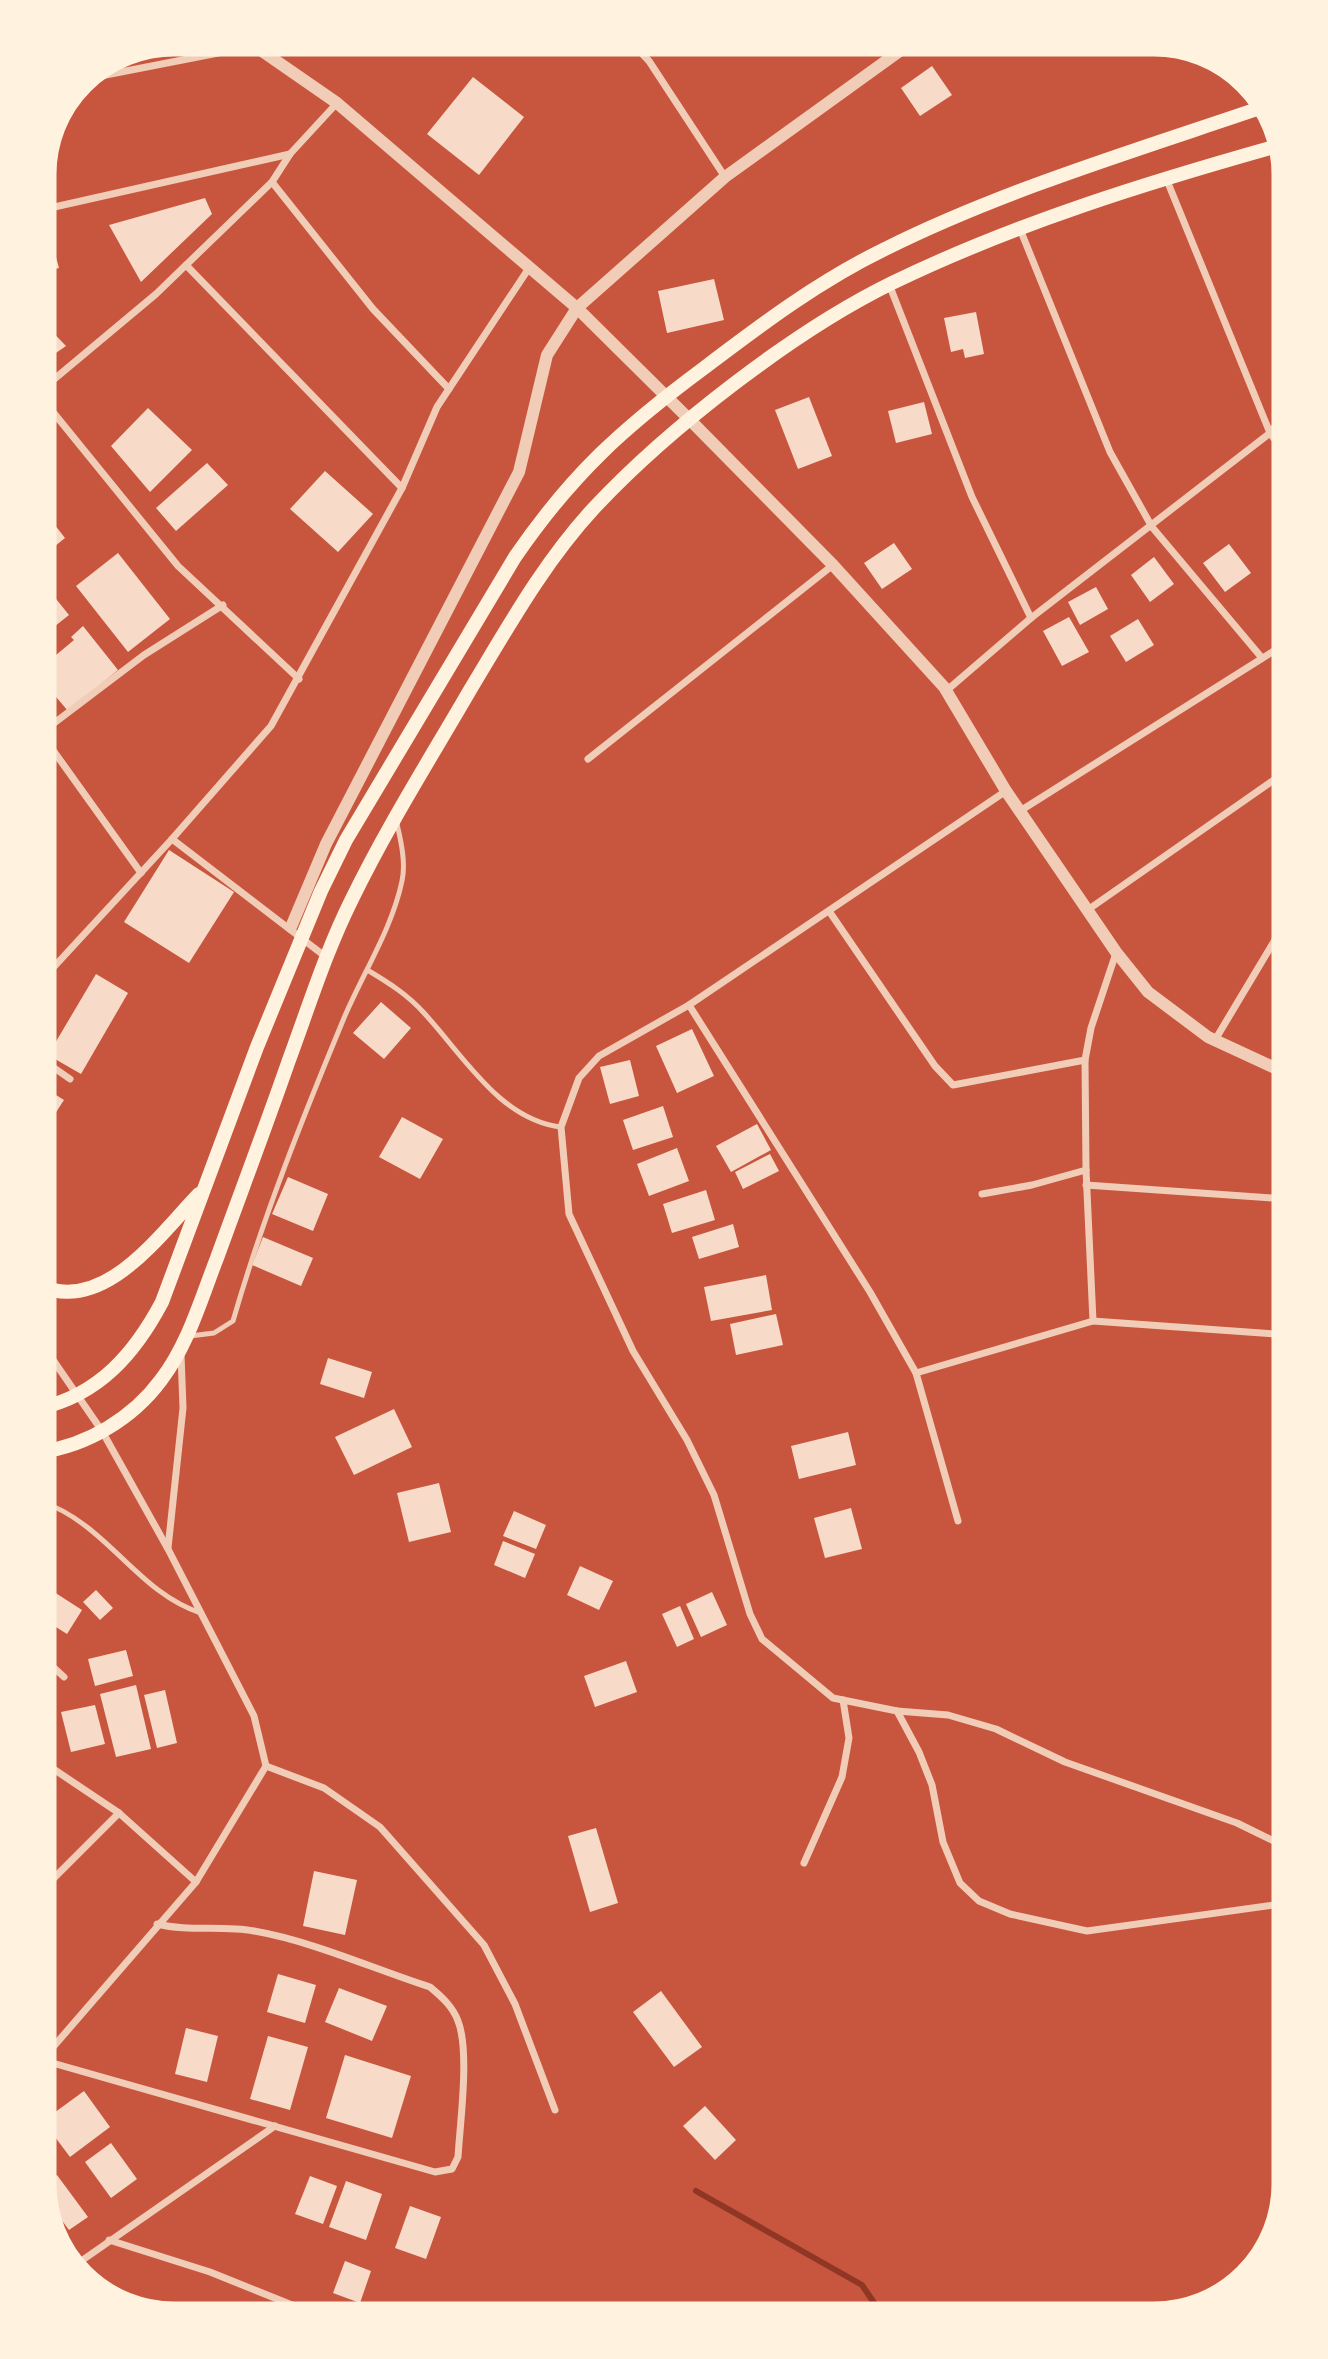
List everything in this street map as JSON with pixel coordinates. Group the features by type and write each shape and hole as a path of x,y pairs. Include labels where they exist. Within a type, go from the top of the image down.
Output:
{"main road":[{"path":"52,1404 79,1395 103,1380 128,1357 146,1332 162,1302 296,932 346,840 515,557 545,512 578,473 617,435 776,314 884,249 951,218 1256,109"},
{"path":"52,1449 77,1443 102,1431 141,1404 161,1381 181,1350 326,957 350,903 395,818 517,611 554,557 595,508 690,420 780,352 889,285 1020,229 1166,177 1272,147"},
{"path":"52,1291 83,1291 110,1280 139,1256 203,1191"}],"street":[{"path":"105,75 208,52"},
{"path":"263,52 337,103 577,308 690,420 833,565 946,691 1006,791 1116,952 1148,992 1215,1040 1276,1068"},
{"path":"641,52 724,177"},
{"path":"296,932 326,844 519,472 547,355 577,308 724,177 897,53"},
{"path":"53,383 186,265 272,182 290,154 337,103"},
{"path":"53,207 290,154"},
{"path":"1166,177 1270,433 1276,441"},
{"path":"272,182 373,309 449,389"},
{"path":"1020,229 1110,452 1152,527 1262,658"},
{"path":"186,265 402,488"},
{"path":"53,968 271,726 402,488 438,407 528,268"},
{"path":"889,285 972,497 1031,618"},
{"path":"53,410 178,566 223,605 299,679"},
{"path":"946,691 1031,618 1152,527 1270,433 1276,425"},
{"path":"588,759 833,565"},
{"path":"53,723 144,655 223,605"},
{"path":"1020,811 1276,649"},
{"path":"53,749 141,873"},
{"path":"1089,909 1276,778"},
{"path":"1006,791 689,1005 599,1056 579,1078 561,1127 569,1214 633,1351 687,1440 714,1496 754,1623 762,1639 833,1698 897,1711 948,1715 996,1729 1065,1762 1237,1823 1276,1842"},
{"path":"172,839 326,957"},
{"path":"829,911 935,1066 953,1085 972,1084 1085,1060"},
{"path":"1215,1040 1276,938"},
{"path":"1093,1321 1086,1185 1085,1060 1091,1028 1116,952"},
{"path":"689,1005 870,1292 916,1373 958,1521"},
{"path":"53,1067 70,1079"},
{"path":"982,1194 1032,1185 1086,1170"},
{"path":"1086,1185 1276,1198"},
{"path":"916,1373 1093,1321 1276,1334"},
{"path":"168,1549 183,1408 181,1350"},
{"path":"52,1358 102,1431 168,1549 254,1716 266,1766 196,1882 52,2048"},
{"path":"52,1666 64,1677"},
{"path":"804,1863 842,1777 849,1738 843,1700"},
{"path":"897,1711 919,1752 932,1785 943,1842 960,1882 979,1901 1010,1914 1087,1931 1276,1905"},
{"path":"266,1766 324,1788 380,1827 484,1945 515,2004 555,2110"},
{"path":"52,1768 119,1813 196,1882"},
{"path":"52,1880 119,1813"},
{"path":"52,2064 435,2172 452,2169 458,2157 463,2041 451,2008 430,1987 280,1937 230,1928 176,1928 157,1924"},
{"path":"80,2261 275,2126"},
{"path":"109,2240 210,2272 295,2306"}],"lane":[{"path":"186,1335 214,1333 233,1321 259,1233 305,1113 352,998 369,971 402,881 403,856 395,818"},
{"path":"369,971 397,989 423,1012 486,1084 518,1112 544,1125 561,1127"},
{"path":"52,1507 87,1525 154,1588 177,1605 201,1613"}],"building":[{"path":"932,66 952,95 920,116 901,88"},
{"path":"473,77 524,117 479,175 427,134"},
{"path":"205,198 212,214 141,282 109,225"},
{"path":"53,246 59,268 53,270"},
{"path":"714,279 724,320 667,333 658,291"},
{"path":"976,312 984,354 965,358 963,349 951,352 944,318"},
{"path":"53,332 66,346 53,355"},
{"path":"809,397 832,456 798,469 775,410"},
{"path":"924,402 932,434 896,443 888,411"},
{"path":"148,408 192,450 150,492 111,446"},
{"path":"207,463 228,485 176,531 156,508"},
{"path":"325,471 373,514 338,552 290,509"},
{"path":"53,522 65,538 53,548"},
{"path":"894,543 912,569 882,589 864,563"},
{"path":"1229,544 1251,573 1225,592 1203,563"},
{"path":"118,553 170,619 128,652 76,586"},
{"path":"1154,557 1174,584 1150,602 1131,575"},
{"path":"1096,587 1108,609 1080,625 1068,602"},
{"path":"53,595 69,615 53,628"},
{"path":"1069,617 1089,652 1062,666 1043,631"},
{"path":"1138,619 1154,645 1126,662 1110,636"},
{"path":"83,626 118,670 68,711 53,693 53,658 74,640 71,637"},
{"path":"169,850 234,892 189,963 124,922"},
{"path":"96,974 128,993 81,1074 53,1058 53,1047"},
{"path":"381,1002 411,1028 384,1059 353,1033"},
{"path":"692,1029 714,1076 677,1093 656,1046"},
{"path":"630,1060 639,1096 610,1104 600,1067"},
{"path":"53,1093 64,1100 53,1118"},
{"path":"663,1106 673,1137 633,1150 623,1120"},
{"path":"402,1117 443,1139 420,1179 379,1157"},
{"path":"757,1124 771,1150 731,1172 716,1146"},
{"path":"677,1148 689,1181 649,1196 637,1164"},
{"path":"770,1154 779,1171 743,1189 735,1172"},
{"path":"288,1177 328,1194 313,1231 272,1214"},
{"path":"706,1190 715,1220 672,1233 663,1204"},
{"path":"733,1224 739,1247 699,1259 692,1237"},
{"path":"263,1237 313,1258 301,1286 252,1265"},
{"path":"766,1275 772,1310 711,1321 704,1287"},
{"path":"776,1314 783,1345 736,1355 730,1324"},
{"path":"328,1358 372,1372 364,1398 320,1384"},
{"path":"394,1409 412,1447 354,1475 335,1437"},
{"path":"848,1432 856,1465 799,1479 791,1446"},
{"path":"439,1483 451,1532 409,1542 397,1493"},
{"path":"851,1508 862,1549 825,1558 814,1518"},
{"path":"514,1511 546,1525 536,1549 503,1536"},
{"path":"503,1541 535,1554 525,1578 494,1565"},
{"path":"580,1566 613,1581 599,1610 567,1595"},
{"path":"96,1590 113,1608 100,1620 83,1602"},
{"path":"52,1591 82,1610 67,1634 52,1625"},
{"path":"712,1592 727,1625 701,1637 686,1604"},
{"path":"680,1606 694,1639 677,1647 662,1614"},
{"path":"126,1650 133,1676 95,1686 88,1659"},
{"path":"626,1661 637,1692 595,1707 584,1676"},
{"path":"136,1685 151,1749 116,1757 100,1694"},
{"path":"165,1690 177,1743 157,1748 144,1695"},
{"path":"95,1705 105,1744 71,1752 61,1712"},
{"path":"596,1828 618,1903 590,1912 568,1836"},
{"path":"314,1871 357,1880 345,1935 303,1926"},
{"path":"278,1974 316,1985 305,2023 267,2012"},
{"path":"339,1988 387,2006 372,2041 325,2022"},
{"path":"661,1991 702,2047 674,2067 633,2012"},
{"path":"186,2028 218,2036 207,2082 175,2074"},
{"path":"268,2036 308,2047 290,2110 250,2099"},
{"path":"345,2055 411,2076 392,2138 326,2118"},
{"path":"84,2091 110,2127 70,2157 52,2133 52,2114"},
{"path":"705,2106 736,2140 715,2160 683,2126"},
{"path":"111,2143 137,2179 111,2198 85,2162"},
{"path":"57,2175 88,2217 69,2230 56,2213 52,2179"},
{"path":"310,2176 337,2186 323,2224 295,2214"},
{"path":"346,2181 382,2194 366,2240 329,2227"},
{"path":"410,2206 441,2217 426,2259 395,2248"},
{"path":"345,2261 371,2271 360,2303 333,2293"}],"waterway":[{"path":"696,2191 862,2285 876,2306"}]}
